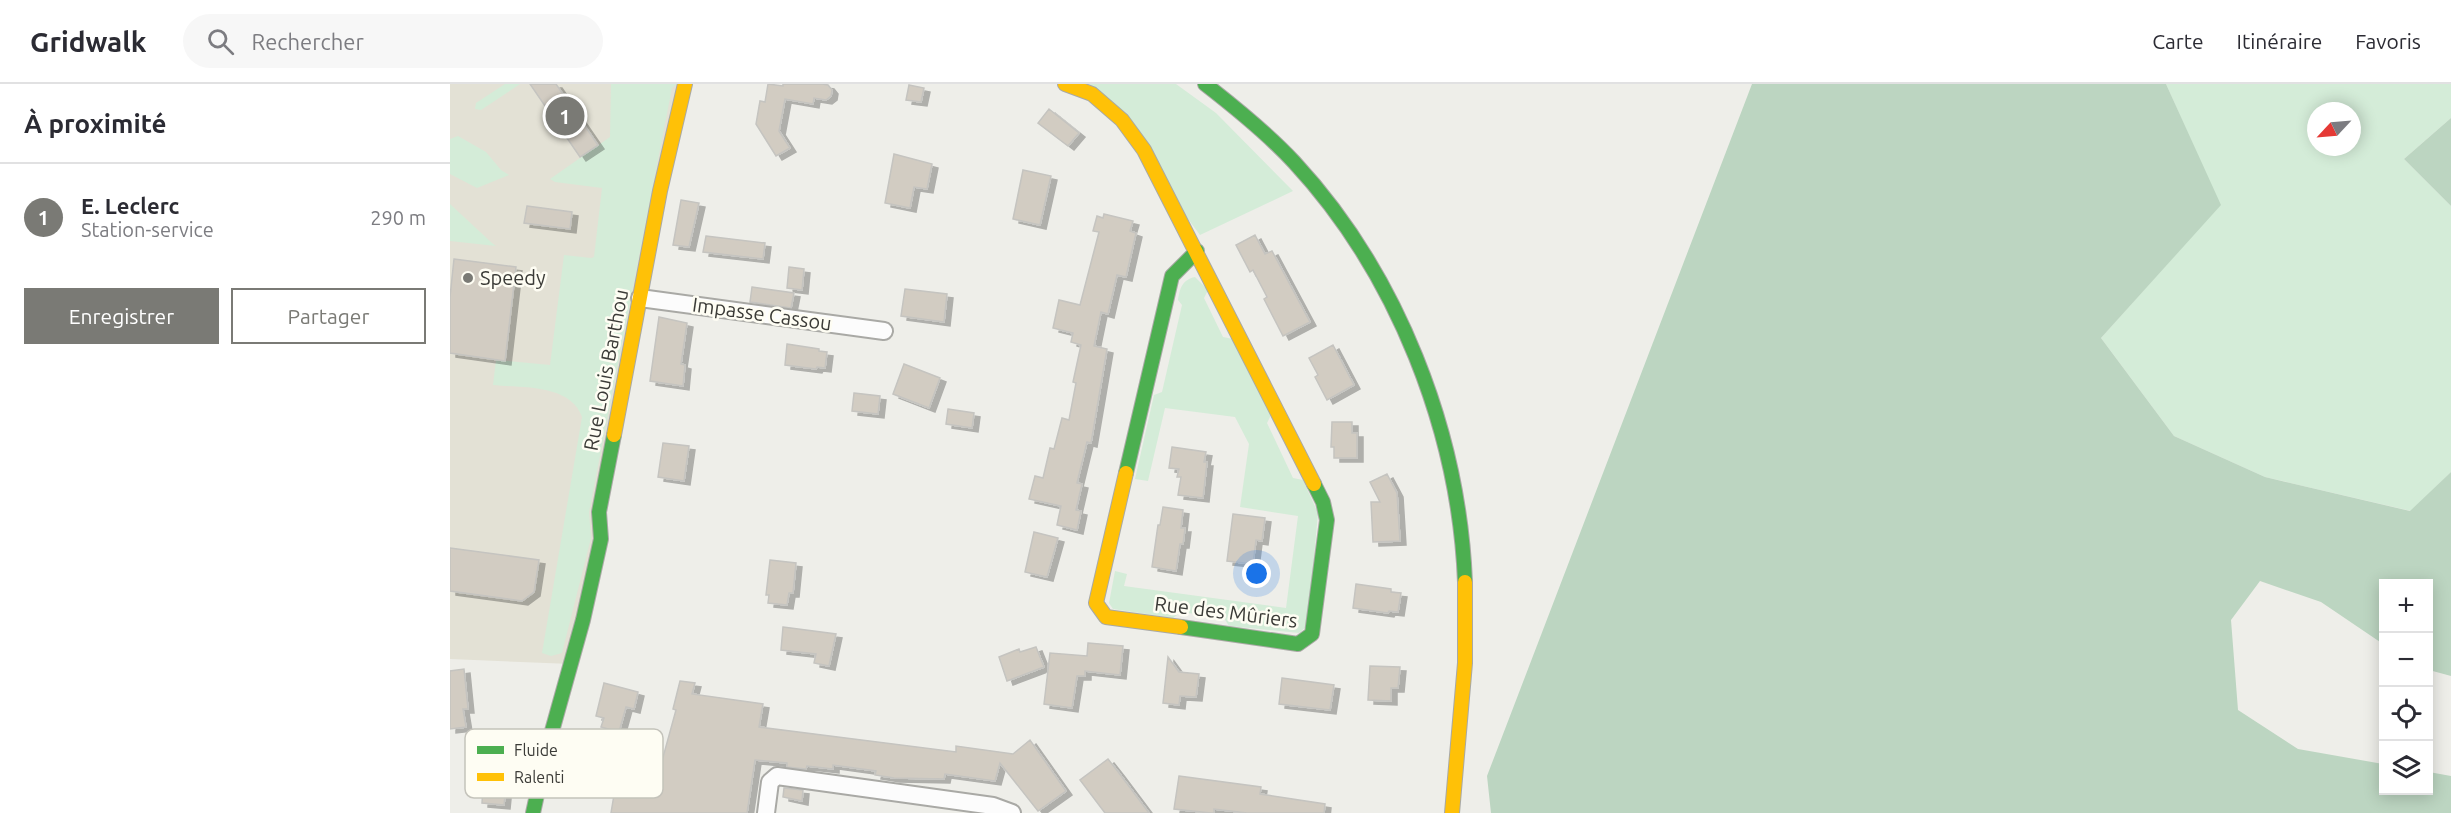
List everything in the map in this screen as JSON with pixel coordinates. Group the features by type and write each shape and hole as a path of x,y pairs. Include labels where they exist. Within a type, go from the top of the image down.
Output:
{"street":[{"name":"Rue Louis Barthou","path":"553,729 601,539 599,512 660,191 685,84"},
{"name":"Rue des Mûriers","path":"1065,84 1092,94 1122,120 1144,150 1197,251 1323,502 1327,520 1312,634 1298,644 1106,617 1096,603 1172,276 1197,251"},
{"path":"1205,84 1249,118 1296,166 1360,249 1389,297 1413,348 1435,407 1460,513 1465,574 1466,648 1452,813"},
{"name":"Impasse Cassou","path":"640,298 884,331"},
{"path":"766,813 770,782 777,776 993,806 1012,813"},
{"name":"Rue Louis Barthou","path":"533,813 536,798"}],"shaded area":[{"path":"450,84 685,84 571,664 450,659"}],"green space":[{"path":"505,84 520,84 481,110 475,109 476,103"},
{"path":"611,84 677,84 672,88 589,512 591,538 562,653 551,656 542,653 582,417 576,406 567,398 556,393 531,388 493,385 496,360 550,365 564,255 594,257 602,188 555,182 550,179 610,137"},
{"path":"1087,84 1176,84 1216,113 1293,191 1200,235"},
{"path":"1752,84 2166,84 2221,205 2101,338 2174,436 2265,477 2410,511 2451,472 2451,676 2433,671 2433,579 2379,579 2379,641 2321,602 2260,581 2231,620 2238,710 2298,749 2379,763 2379,795 2433,795 2433,773 2451,776 2451,813 1491,813 1487,776"},
{"path":"2166,84 2451,84 2451,118 2404,159 2451,206 2451,472 2411,511 2265,477 2174,436 2101,338 2220,205"},
{"path":"2451,118 2451,206 2404,159"},
{"path":"458,136 486,152 501,170 509,175 477,188 450,174 450,139"},
{"path":"450,204 492,243 496,246 450,241"},
{"path":"1195,277 1208,290 1204,298 1223,337 1233,339 1271,415 1267,423 1293,478 1303,480 1318,513 1308,625 1299,633 1229,626 1224,618 1181,612 1173,618 1113,609 1109,603 1115,571 1127,574 1124,586 1286,608 1298,516 1240,507 1249,444 1235,417 1165,408 1148,481 1135,479 1154,395 1162,392 1182,305 1178,300 1182,285"}],"building":[{"path":"530,84 556,84 598,145 580,157"},
{"path":"768,84 783,86 783,84 822,84 828,85 832,90 831,96 826,100 814,98 813,104 785,99 779,131 790,148 776,156 756,124 760,101 765,102"},
{"path":"909,85 924,88 921,102 906,100"},
{"path":"1049,109 1079,133 1068,146 1038,123"},
{"path":"894,154 932,164 927,189 914,187 910,208 885,203"},
{"path":"1023,170 1051,176 1040,225 1013,219"},
{"path":"681,200 699,203 689,247 673,245"},
{"path":"527,206 572,212 570,229 524,223"},
{"path":"1104,214 1133,221 1130,231 1136,233 1126,277 1117,275 1108,314 1101,312 1094,346 1107,349 1091,443 1087,442 1077,483 1082,484 1076,510 1081,511 1077,530 1057,525 1061,506 1029,499 1035,476 1043,478 1050,448 1054,449 1062,418 1069,420 1076,383 1073,382 1081,345 1071,342 1073,333 1053,328 1059,300 1080,305 1099,232 1093,231 1097,216 1103,218"},
{"path":"1255,235 1265,254 1272,251 1310,322 1283,336 1264,299 1267,297 1253,270 1250,272 1236,245"},
{"path":"706,236 765,243 763,259 703,252"},
{"path":"454,259 516,267 505,361 450,353 450,297"},
{"path":"789,267 804,269 802,290 787,288"},
{"path":"752,287 794,293 791,308 750,302"},
{"path":"905,289 947,294 944,322 901,316"},
{"path":"659,317 687,323 681,364 685,365 683,386 650,381"},
{"path":"787,344 827,352 825,368 785,365"},
{"path":"1333,345 1354,385 1327,400 1315,377 1318,375 1309,358"},
{"path":"904,364 940,378 929,408 893,394"},
{"path":"854,393 880,396 878,414 852,411"},
{"path":"948,409 974,413 972,428 946,424"},
{"path":"1332,422 1352,422 1352,433 1357,433 1357,458 1334,458 1334,447 1331,447"},
{"path":"663,443 689,446 684,481 658,477"},
{"path":"1172,447 1206,452 1203,498 1178,495 1181,477 1177,477 1179,469 1169,468"},
{"path":"1387,474 1397,493 1400,541 1373,542 1371,502 1380,502 1370,482"},
{"path":"1163,507 1183,510 1181,528 1185,528 1176,571 1152,567"},
{"path":"1233,514 1265,518 1262,541 1256,540 1253,564 1227,561"},
{"path":"1034,532 1058,538 1047,577 1025,572"},
{"path":"450,548 539,560 534,592 522,601 450,591"},
{"path":"770,560 796,563 793,593 789,593 787,605 768,603 769,595 766,595"},
{"path":"1356,584 1391,589 1391,592 1401,593 1398,612 1389,611 1388,613 1353,608"},
{"path":"783,627 836,634 829,666 814,663 816,654 781,650"},
{"path":"1088,643 1123,646 1120,675 1085,671 1085,676 1077,676 1072,708 1044,704 1050,653 1087,656"},
{"path":"1036,647 1044,667 1007,681 999,657 1019,649 1020,652"},
{"path":"1168,657 1179,672 1199,674 1196,697 1180,696 1179,705 1163,703"},
{"path":"1370,666 1400,667 1398,688 1391,688 1391,701 1368,700"},
{"path":"464,669 468,709 463,709 466,727 450,729 450,671"},
{"path":"1282,678 1334,685 1330,710 1279,704"},
{"path":"680,681 695,683 692,694 763,704 759,727 956,752 956,746 1013,754 1030,740 1066,791 1038,811 1000,763 995,781 945,774 944,779 894,778 875,775 876,771 833,765 833,769 807,766 806,769 787,767 787,763 755,760 747,813 611,813 614,798 663,798 663,757 676,710 673,709"},
{"path":"604,683 638,692 634,709 626,707 620,729 601,727 604,718 596,716"},
{"path":"1108,759 1149,813 1105,813 1080,780"},
{"path":"1179,776 1261,787 1260,794 1325,804 1324,813 1247,813 1214,809 1214,813 1211,813 1174,809"},
{"path":"784,788 803,790 802,801 783,797"},
{"path":"482,798 505,798 504,805 482,803"}],"traffic: fast":[{"path":"1205,84 1251,121 1294,162 1331,206 1363,253 1392,304 1416,357 1435,412 1450,468 1460,525 1465,582"},
{"path":"1126,473 1172,276 1197,251"},
{"path":"553,729 583,620 601,539 599,512 614,435"},
{"path":"1181,627 1298,644 1312,634 1327,520 1323,502 1314,484"},
{"path":"533,813 536,798"}],"traffic: slow":[{"path":"614,435 660,191 685,84"},
{"path":"1065,84 1092,94 1122,120 1144,150 1314,484"},
{"path":"1126,473 1096,603 1106,617 1181,627"},
{"path":"1452,813 1465,663 1465,582"}],"place":[{"name":"E. Leclerc","path":"565,116"},
{"name":"Speedy","path":"468,278"}]}
